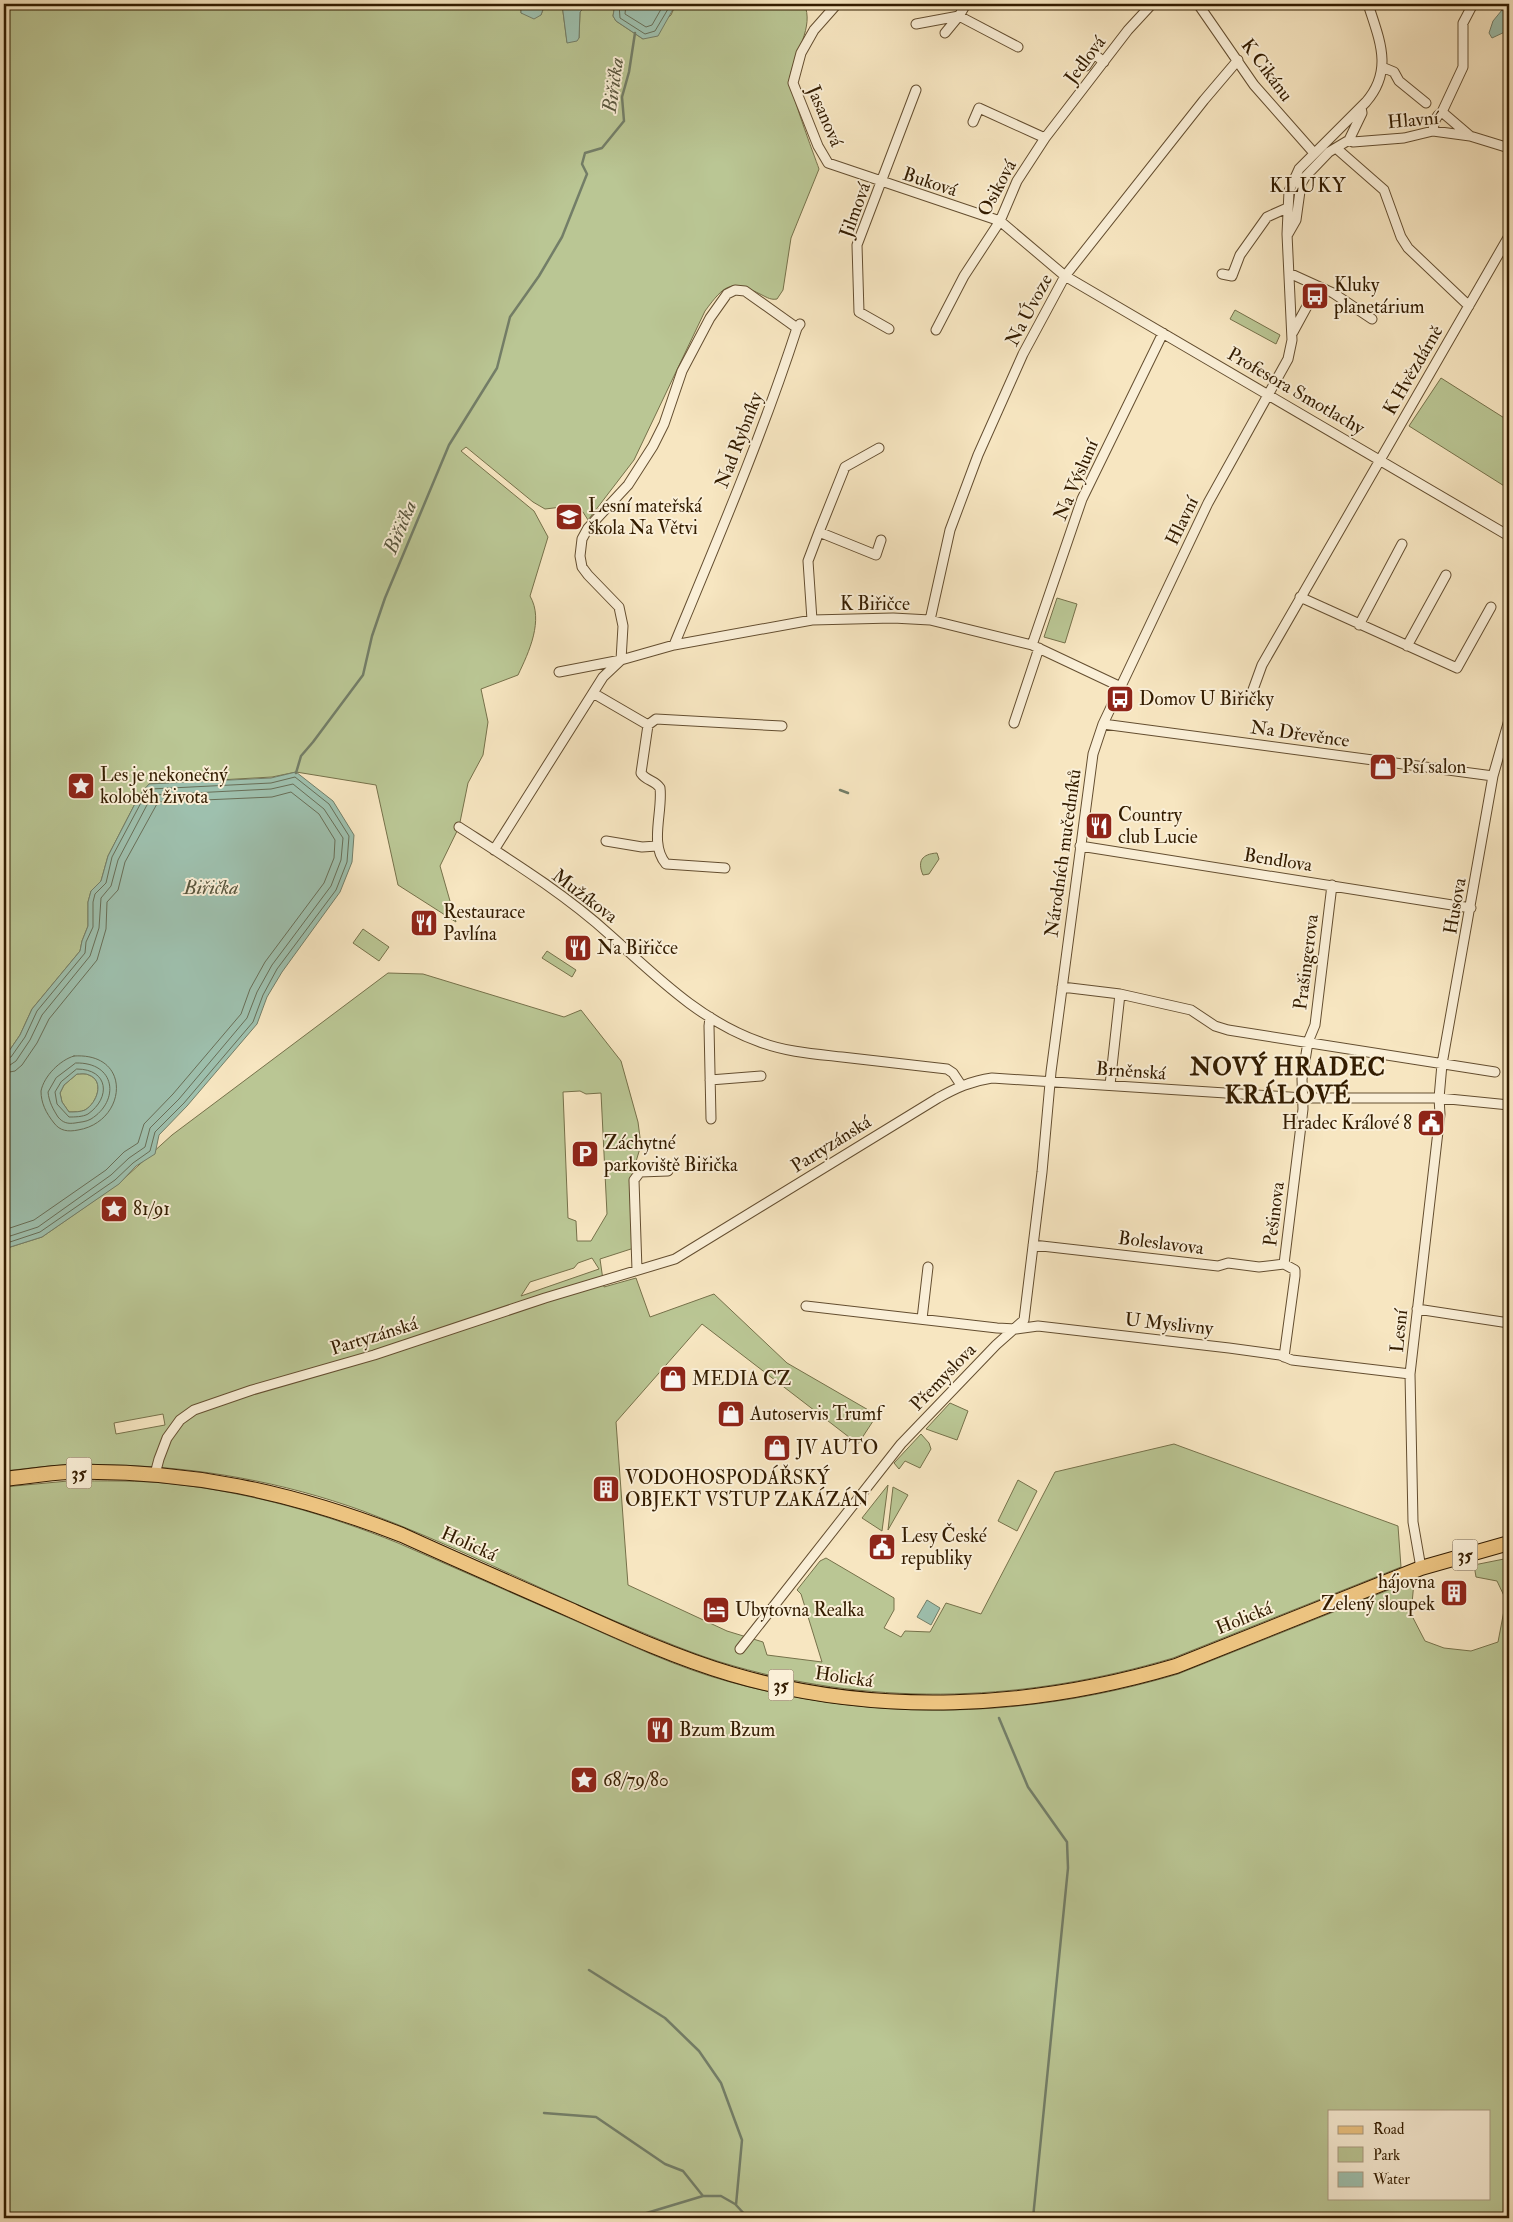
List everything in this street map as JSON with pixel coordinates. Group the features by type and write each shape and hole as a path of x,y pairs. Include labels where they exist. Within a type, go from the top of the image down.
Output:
{"main road":[{"name":"35","path":"4,1479 68,1472 156,1474"},
{"name":"Holická","path":"156,1474 210,1480 282,1495 360,1519 647,1644 732,1674 819,1693 904,1702 941,1703 1027,1698 1094,1687 1156,1672 1176,1666 1421,1568 1509,1543"}],"street":[{"name":"Jasanová","path":"828,163 818,146 793,83 801,53 814,30 837,4"},
{"path":"945,33 966,4"},
{"name":"Jedlová","path":"1045,138 1128,30 1152,4"},
{"name":"K Cikánu","path":"1198,4 1254,85 1314,153"},
{"name":"Hlavní","path":"1102,724 1212,496 1288,359 1292,334 1287,234 1289,191 1293,179 1314,153 1361,107 1377,87 1381,78 1382,67 1378,36 1368,4"},
{"path":"1433,131 1435,120 1438,114 1442,112 1463,67 1463,23 1473,4"},
{"path":"916,24 959,16 1018,47"},
{"path":"1086,66 1094,54 1104,62"},
{"name":"Na Úvoze","path":"930,620 950,530 978,455 1023,354 1065,276 1204,100 1238,60"},
{"name":"Hlavní","path":"1382,67 1394,72 1399,81 1426,102"},
{"name":"Jilmová","path":"890,328 859,312 858,245 882,183 893,146 916,90"},
{"name":"Hlavní","path":"1287,234 1296,220 1301,184 1305,177 1336,148 1349,140 1362,113 1361,107"},
{"path":"973,122 979,108 1045,138"},
{"path":"1442,112 1470,136"},
{"name":"Hlavní","path":"1349,140 1354,142 1404,138 1433,131 1470,136 1509,148"},
{"name":"Osiková","path":"936,330 964,276 1000,221 1017,182 1045,138"},
{"path":"1336,148 1384,190 1401,236 1408,248 1469,306"},
{"name":"Buková","path":"828,163 882,183 1000,221 1065,276"},
{"path":"1222,274 1232,276 1235,274 1240,255 1267,217 1287,208"},
{"name":"K Hvězdárně","path":"1250,698 1262,665 1300,597 1509,236"},
{"path":"1289,273 1318,286 1372,319"},
{"name":"Profesora Smotlachy","path":"1065,276 1509,536"},
{"name":"Hlavní","path":"1292,334 1318,286"},
{"name":"Nad Rybníky","path":"621,660 623,626 619,607 582,567 580,556 582,539 588,528 628,484 652,446 664,424 682,371 710,318 726,294 735,290 745,291 799,326 747,464 674,646"},
{"name":"Na Výsluní","path":"1014,723 1035,647 1082,499 1163,333"},
{"path":"812,620 808,561 845,467 879,448"},
{"path":"820,532 876,555 881,540"},
{"path":"1359,625 1402,544"},
{"path":"1407,646 1446,575"},
{"path":"1300,597 1457,668 1491,608"},
{"name":"K Biřičce","path":"559,672 621,660 674,646 812,620 892,618 930,620 1035,647 1121,687"},
{"path":"494,850 603,677 621,660"},
{"path":"593,694 648,724"},
{"path":"648,724 656,719 782,726"},
{"name":"Husova","path":"1439,1098 1442,1064 1493,776 1509,720"},
{"path":"648,724 642,773 645,778 656,782 660,788 657,846 660,858 666,864 725,868"},
{"name":"Na Dřevěnce","path":"1102,724 1493,776"},
{"name":"Národních mučedníků","path":"1051,1082 1093,754 1102,724"},
{"name":"Mužíkova","path":"459,828 570,903 610,935 661,983 710,1017 743,1035 772,1046 808,1053 947,1069 953,1073 962,1085"},
{"path":"606,841 642,847 657,846"},
{"name":"Bendlova","path":"1080,846 1471,908"},
{"name":"Prašingerova","path":"1304,1098 1302,1079 1308,1042 1315,1026 1332,885"},
{"path":"1062,987 1120,994 1191,1010 1215,1026 1228,1030 1495,1072"},
{"path":"1110,1085 1120,994"},
{"path":"710,1017 711,1119"},
{"path":"710,1080 761,1076"},
{"name":"Partyzánská","path":"156,1474 161,1450 173,1429 186,1415 202,1406 674,1259 962,1085 992,1078 1051,1082"},
{"name":"Brněnská","path":"1051,1082 1304,1098 1439,1098 1509,1105"},
{"name":"Přemyslova","path":"740,1649 901,1444 996,1345 1024,1320 1051,1082"},
{"name":"Pešinova","path":"1284,1357 1295,1270 1284,1264 1304,1098"},
{"name":"Lesní","path":"1421,1568 1413,1522 1410,1374 1440,1114 1439,1098"},
{"path":"637,1270 634,1180 640,1172 668,1171"},
{"name":"Boleslavova","path":"1034,1245 1218,1266 1228,1263 1259,1267 1284,1264"},
{"path":"922,1319 928,1267"},
{"name":"U Myslivny","path":"806,1306 1016,1329 1038,1326 1229,1348 1410,1374"},
{"path":"1418,1308 1509,1323"}],"green space":[{"path":"4,4 521,4 521,13 541,15 545,4 562,4 567,42 579,38 580,12 588,4 615,4 613,16 616,21 643,39 671,15 676,4 804,4 807,21 803,40 792,68 790,83 819,169 791,238 783,290 777,299 773,299 743,287 729,287 712,302 705,311 634,460 588,520 583,512 562,507 545,509 533,502 466,447 461,451 534,511 548,537 530,596 536,615 535,625 530,646 522,666 518,675 481,689 488,722 483,755 468,783 459,827 440,866 456,922 398,885 376,785 296,772 272,777 149,784 139,796 108,856 101,881 91,891 88,902 88,926 80,951 32,1009 20,1035 7,1054 4,1054"},
{"path":"1235,310 1280,335 1276,344 1230,319"},
{"path":"1441,378 1509,421 1509,489 1409,426"},
{"path":"1057,598 1077,604 1065,643 1044,637"},
{"path":"937,853 939,859 929,874 923,875 921,870 922,859"},
{"path":"363,929 389,947 379,961 353,943"},
{"path":"547,951 576,970 572,977 542,958"},
{"path":"388,973 423,974 564,1017 581,1010 621,1061 638,1122 641,1145 631,1178 634,1248 600,1259 604,1287 636,1278 650,1317 714,1294 787,1363 877,1415 858,1444 702,1324 616,1422 628,1585 727,1631 763,1642 767,1655 822,1662 801,1594 797,1590 820,1561 826,1558 894,1598 894,1610 884,1628 901,1637 905,1631 930,1632 946,1603 981,1614 1055,1472 1174,1444 1398,1526 1401,1567 1173,1658 1119,1672 1009,1691 954,1694 899,1693 844,1689 789,1679 704,1657 615,1621 395,1523 333,1501 271,1484 209,1473 145,1466 76,1464 4,1471 4,1249 42,1237 118,1184 172,1135","holes":["580,1091 586,1094 601,1093 607,1214 591,1241 577,1241 576,1221 568,1218 563,1092","592,1258 599,1269 521,1296 530,1282 574,1268 578,1263","163,1414 165,1425 116,1434 114,1423"]},
{"path":"77,1074 86,1074 94,1078 97,1082 98,1092 93,1102 85,1110 69,1112 62,1102 60,1093 64,1085"},
{"path":"950,1403 968,1411 957,1440 926,1429"},
{"path":"921,1434 929,1443 931,1449 920,1468 905,1461 899,1469 894,1463"},
{"path":"1018,1480 1037,1491 1017,1531 998,1521"},
{"path":"68,1481 148,1482 203,1488 260,1499 316,1514 398,1543 634,1647 672,1663 711,1676 786,1695 842,1704 899,1709 955,1710 1011,1707 1067,1700 1122,1689 1178,1674 1411,1581 1414,1582 1411,1614 1425,1641 1444,1648 1471,1651 1498,1642 1506,1600 1497,1581 1476,1577 1474,1565 1509,1558 1509,2218 4,2218 4,1487"},
{"path":"888,1485 882,1531 862,1518"},
{"path":"893,1487 908,1495 888,1530"}],"water":[{"path":"521,4 545,4 541,15 534,19 521,13"},
{"path":"562,4 588,4 580,12 579,38 577,41 567,43"},
{"path":"615,4 676,4 658,36 643,39 616,21 613,16"},
{"path":"1502,10 1509,13 1509,30 1492,38 1489,33 1493,21"},
{"name":"Biřička","path":"296,772 333,801 354,835 352,862 340,892 282,972 267,997 257,1024 187,1106 159,1135 155,1154 136,1166 119,1184 42,1237 4,1249 4,1054 7,1054 20,1035 32,1009 80,951 88,926 88,902 91,891 101,881 108,856 139,796 149,784 271,778","holes":["77,1074 86,1074 94,1078 97,1082 98,1092 93,1102 85,1110 69,1112 62,1102 60,1093 64,1085"]},
{"path":"927,1600 940,1608 931,1625 917,1617"}],"waterway":[{"name":"Biřička","path":"296,773 301,756 363,675 372,636 385,598 449,445 497,368 510,317 539,276 562,237 587,174 582,164 585,153 602,148 624,121 622,97 629,72 635,33"},
{"path":"840,790 848,793"},
{"path":"999,1718 1028,1787 1067,1842 1068,1868 1033,2218"},
{"path":"589,1970 665,2018 699,2051 721,2083 742,2140 736,2205 748,2218"},
{"path":"544,2113 596,2117 665,2164 683,2171 703,2196"},
{"path":"630,2218 703,2196 721,2196 735,2204"}],"place":[{"name":"Kluky planetárium","path":"1315,296"},
{"name":"Lesní mateřská škola Na Větvi","path":"569,517"},
{"name":"Domov U Biřičky","path":"1120,699"},
{"name":"Psí salon","path":"1383,767"},
{"name":"Les je nekonečný koloběh života","path":"81,786"},
{"name":"Country club Lucie","path":"1099,826"},
{"name":"Restaurace Pavlína","path":"424,923"},
{"name":"Na Biřičce","path":"578,948"},
{"name":"Hradec Králové 8","path":"1431,1123"},
{"name":"Záchytné parkoviště Biřička","path":"585,1154"},
{"name":"81/91","path":"114,1209"},
{"name":"MEDIA CZ","path":"673,1379"},
{"name":"Autoservis Trumf","path":"731,1414"},
{"name":"JV AUTO","path":"777,1448"},
{"name":"VODOHOSPODÁŘSKÝ OBJEKT VSTUP ZAKÁZÁN","path":"606,1489"},
{"name":"Lesy České republiky","path":"882,1547"},
{"name":"hájovna Zelený sloupek","path":"1454,1593"},
{"name":"Ubytovna Realka","path":"716,1610"},
{"name":"Bzum Bzum","path":"660,1730"},
{"name":"68/79/80","path":"584,1780"}],"district":[{"name":"KLUKY","path":"1308,185"},
{"name":"NOVÝ HRADEC KRÁLOVÉ","path":"1288,1081"}]}
